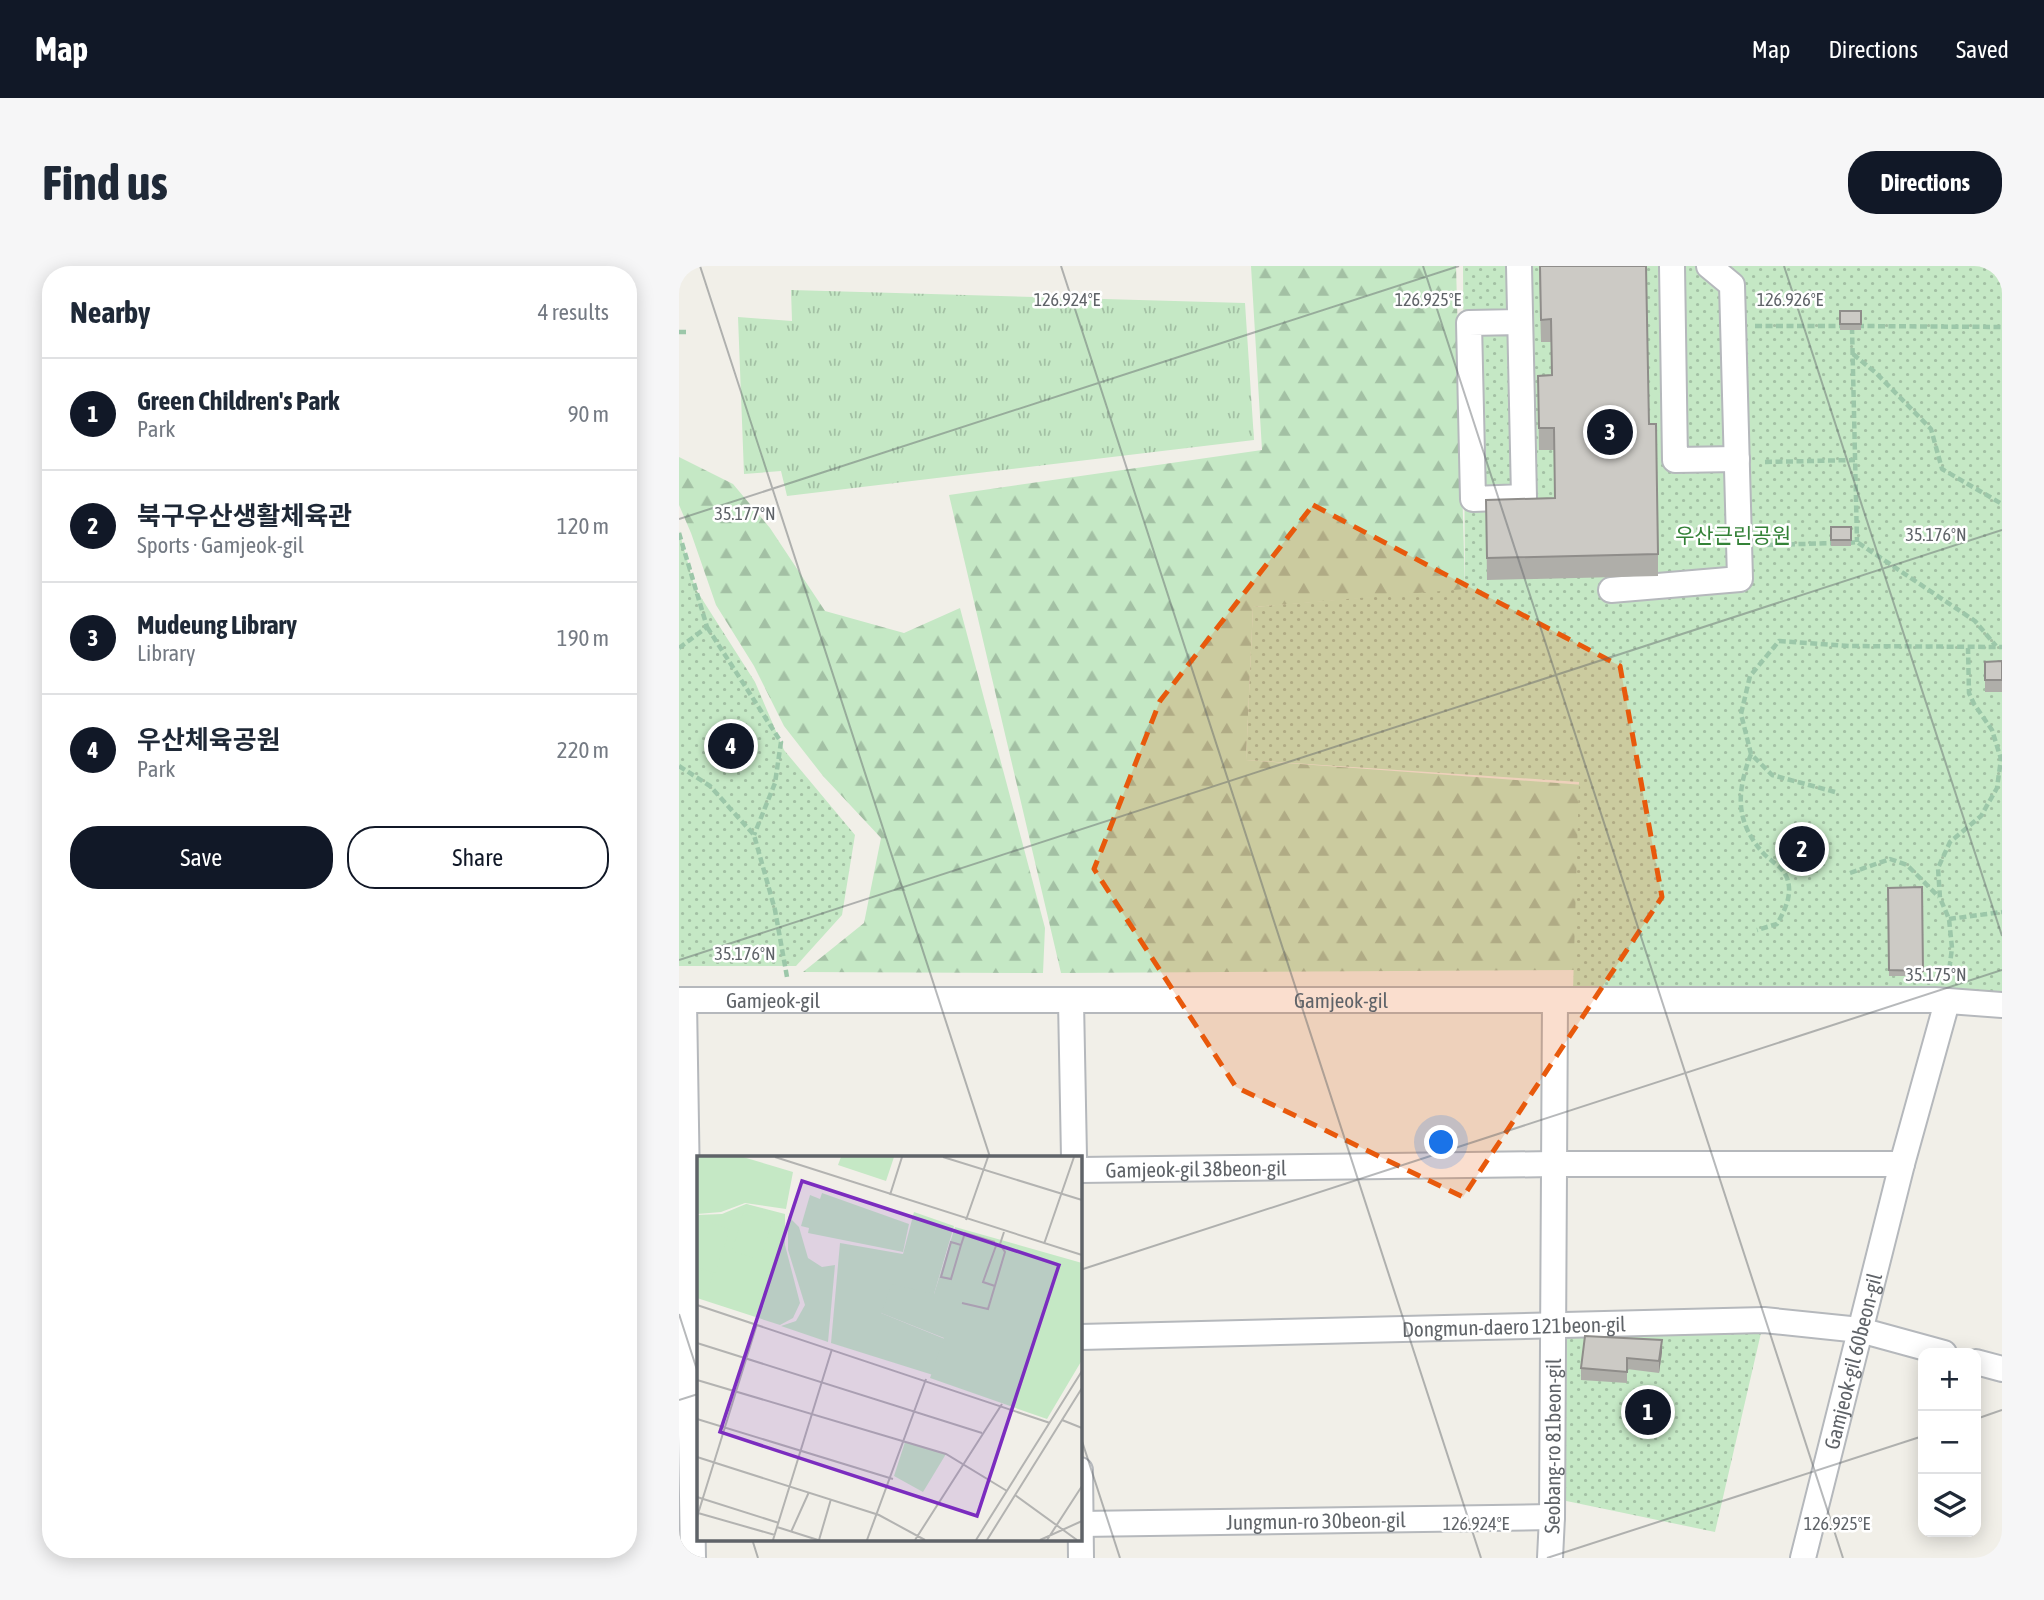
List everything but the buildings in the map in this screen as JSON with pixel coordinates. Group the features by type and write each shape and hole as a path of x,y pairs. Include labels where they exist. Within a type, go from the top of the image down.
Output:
{"street":[{"path":"1519,266 1524,497 1473,499 1469,323 1519,322"},
{"path":"1672,266 1675,460 1737,459"},
{"path":"1611,590 1740,579 1732,285 1709,266"},
{"name":"Gamjeok-gil","path":"682,1001 1935,1000 1947,995 2002,1005"},
{"name":"Gamjeok-gil 60beon-gil","path":"1803,1558 1947,995"},
{"path":"682,1001 688,1173 690,1529 693,1558"},
{"path":"1071,1001 1074,1156"},
{"name":"Seobang-ro 81beon-gil","path":"1550,1558 1555,1001"},
{"path":"1554,1164 1902,1164"},
{"name":"Gamjeok-gil 38beon-gil","path":"1081,1170 1554,1164"},
{"name":"Dongmun-daero 121beon-gil","path":"1081,1337 1764,1320 1860,1331 1925,1348"},
{"path":"1981,1363 2002,1369"},
{"name":"Jungmun-ro 30beon-gil","path":"1081,1524 1552,1517"},
{"path":"1080,1540 1081,1558"}],"path":[{"path":"1734,326 2002,327"},
{"path":"1852,326 1857,542"},
{"path":"679,332 689,332"},
{"path":"1853,355 1876,373 1931,429 1942,469 2002,504"},
{"path":"1765,462 1855,460"},
{"path":"679,533 707,627 781,742 775,783 754,835"},
{"path":"1767,545 1857,542 1975,621 1999,647"},
{"path":"679,648 707,627"},
{"path":"1835,792 1772,775 1751,754 1741,714 1750,676 1779,641 1849,646 1999,647"},
{"path":"1947,995 1952,948 1949,919 1940,898 1938,868 1950,842 1981,816 1997,788 2001,759 1992,730 1973,705 1969,693 1968,648"},
{"path":"1751,754 1742,778 1740,805 1748,834 1766,856 1781,867 1788,880 1788,903 1777,924 1757,930"},
{"path":"679,766 710,786 754,835 775,909 789,985"},
{"path":"1850,873 1890,859 1907,865 1940,898"},
{"path":"1949,919 2002,912"}],"highlighted area":[{"path":"1313,505 1620,666 1662,897 1463,1197 1236,1087 1094,869 1160,701"}],"green space":[{"path":"1251,266 1456,266 1465,590 1253,607 1246,760 1584,785 1586,970 1061,973 949,495 1262,450"},
{"name":"우산근린공원","path":"1463,266 2002,266 2002,1000 1573,990 1579,782 1246,760 1253,607 1465,589"},
{"path":"791,290 1245,303 1254,440 787,496 781,471 744,474 738,317 792,321"},
{"path":"679,457 733,484 770,528 825,611 904,633 960,608 1045,928 1043,973 803,972 864,923 881,838 823,776 784,726 754,666 716,605 679,505"},
{"path":"679,531 695,588 755,682 784,750 855,835 842,915 796,966 679,966"},
{"path":"1764,1320 1715,1532 1552,1498 1553,1325"}],"place":[{"name":"Mudeung Library","path":"1610,432"},
{"name":"우산체육공원","path":"731,746"},
{"name":"북구우산생활체육관","path":"1802,849"},
{"name":"Green Children's Park","path":"1648,1412"}]}
